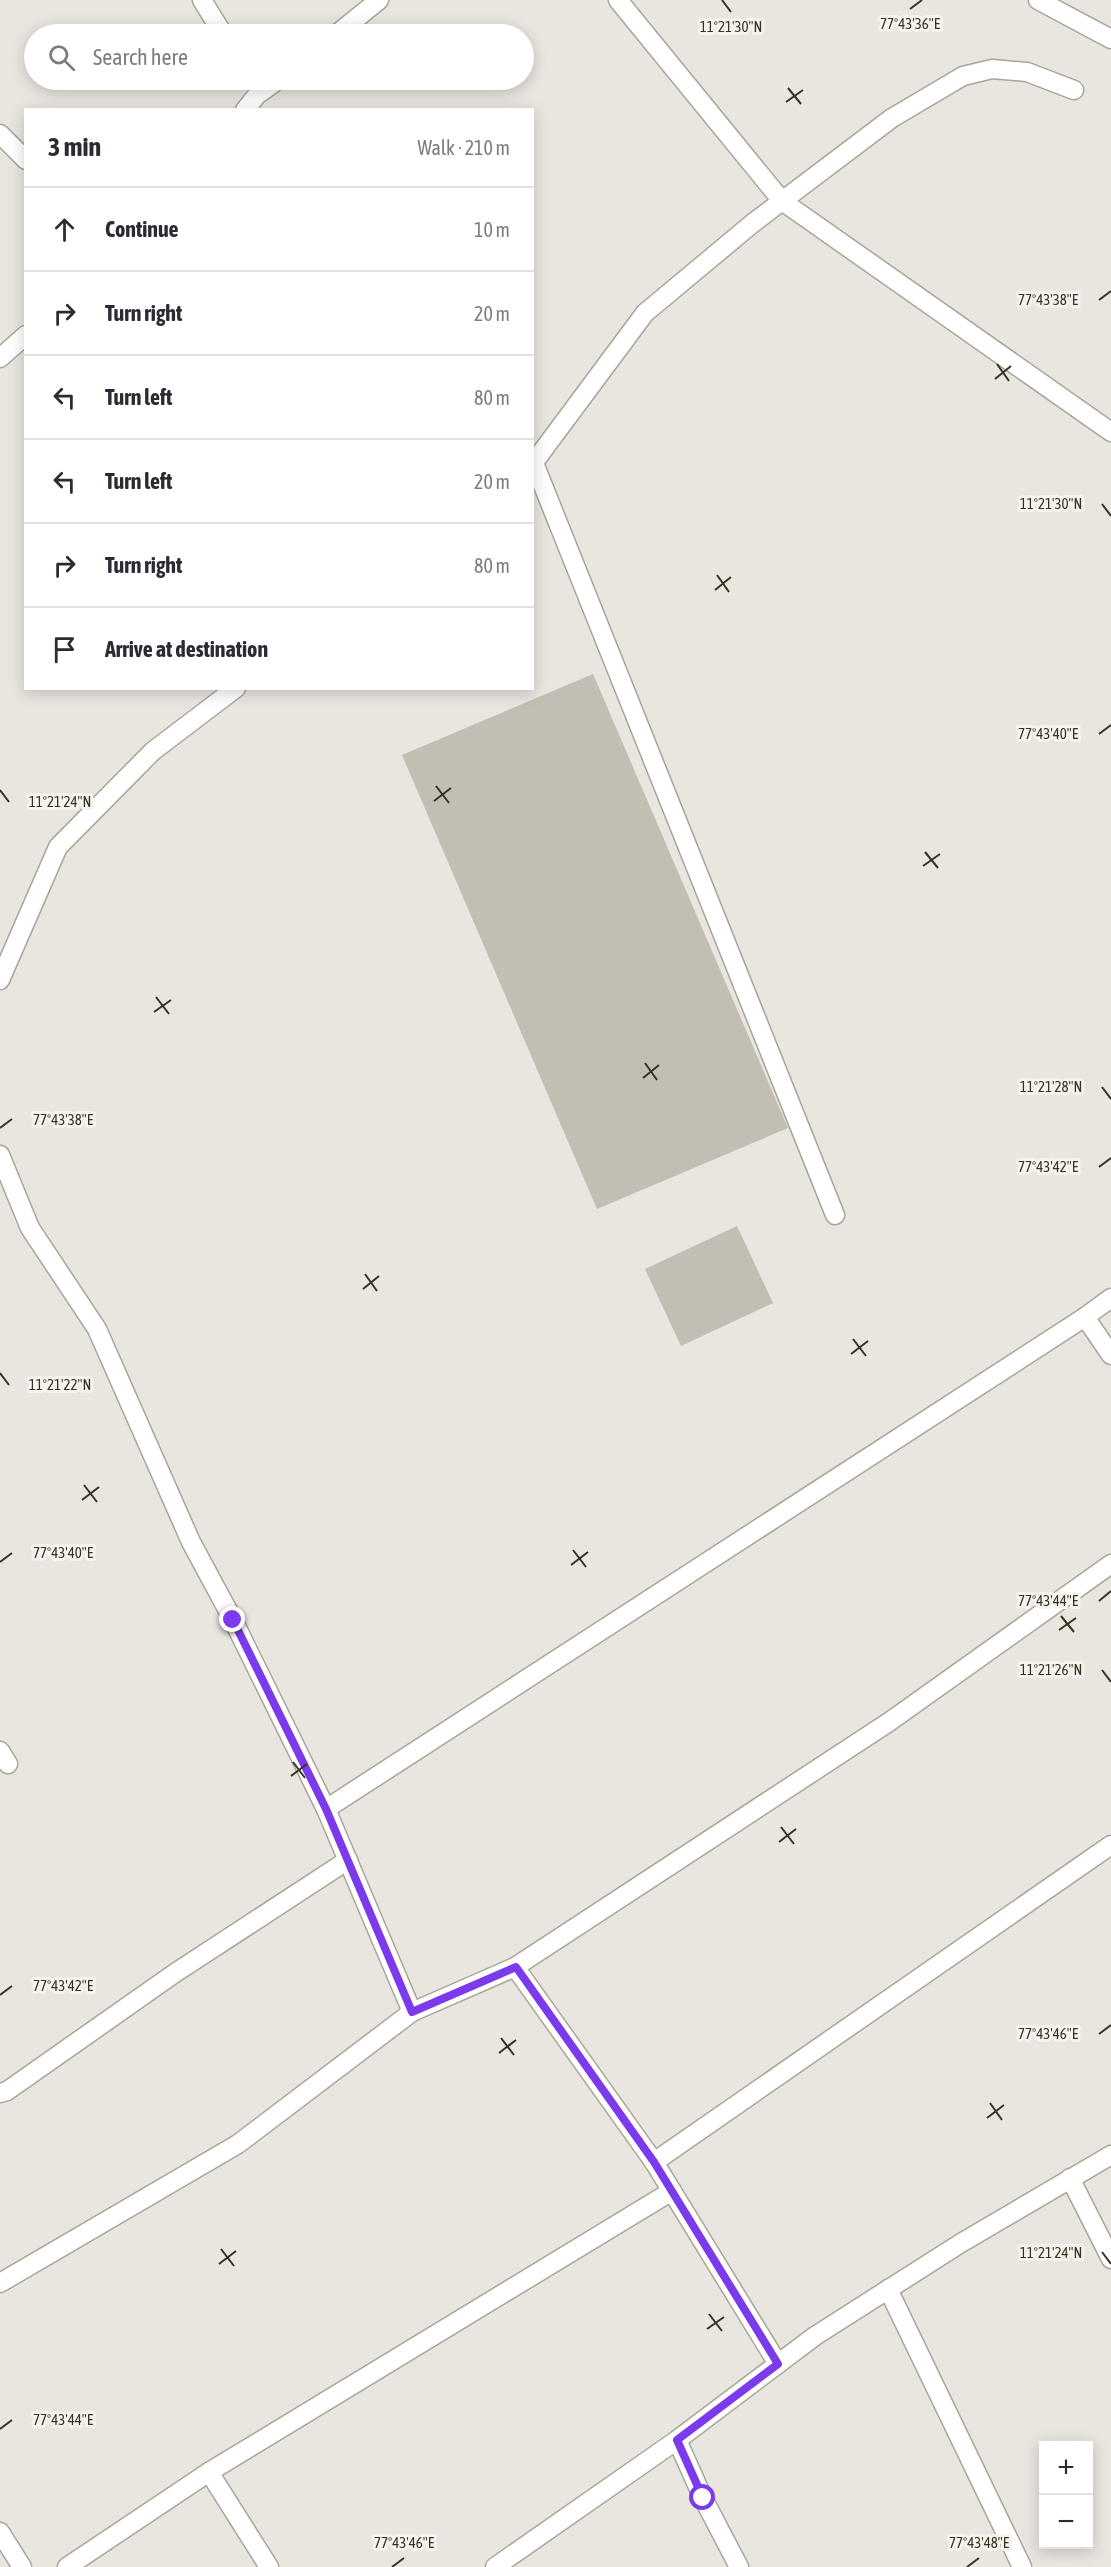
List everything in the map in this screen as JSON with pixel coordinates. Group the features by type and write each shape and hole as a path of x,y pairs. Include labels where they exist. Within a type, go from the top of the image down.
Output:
{"street":[{"path":"202,0 217,24"},
{"path":"349,24 379,0"},
{"path":"618,0 782,201 1111,432"},
{"path":"1038,0 1111,39"},
{"path":"534,463 645,313 782,201 892,118 963,76 992,69 1027,72 1074,90"},
{"path":"246,108 252,90"},
{"path":"0,134 24,158"},
{"path":"0,358 24,337"},
{"path":"534,466 835,1215"},
{"path":"0,980 58,847 153,751 233,690"},
{"path":"0,1155 30,1228 97,1329 191,1542 233,1620 326,1809 412,2012"},
{"path":"326,1809 1111,1298"},
{"path":"1085,1317 1111,1355"},
{"path":"0,2283 237,2144 412,2012 516,1967 889,1722 1111,1564"},
{"path":"654,2162 1111,1845"},
{"path":"0,2093 7,2091 175,1973 348,1860"},
{"path":"516,1967 654,2162 778,2364"},
{"path":"495,2567 677,2440 815,2336 888,2289 1111,2155"},
{"path":"1070,2178 1111,2259"},
{"path":"67,2567 209,2472 672,2191"},
{"path":"888,2289 1022,2567"},
{"path":"677,2440 703,2498 739,2567"},
{"path":"209,2472 269,2567"},
{"path":"0,2532 22,2567"}],"building":[{"path":"593,674 788,1128 597,1209 402,755"},
{"path":"737,1226 773,1303 681,1346 645,1269"}],"route":[{"path":"233,1620 326,1809 412,2012 516,1967 654,2162 778,2364 677,2440 703,2498"}]}
